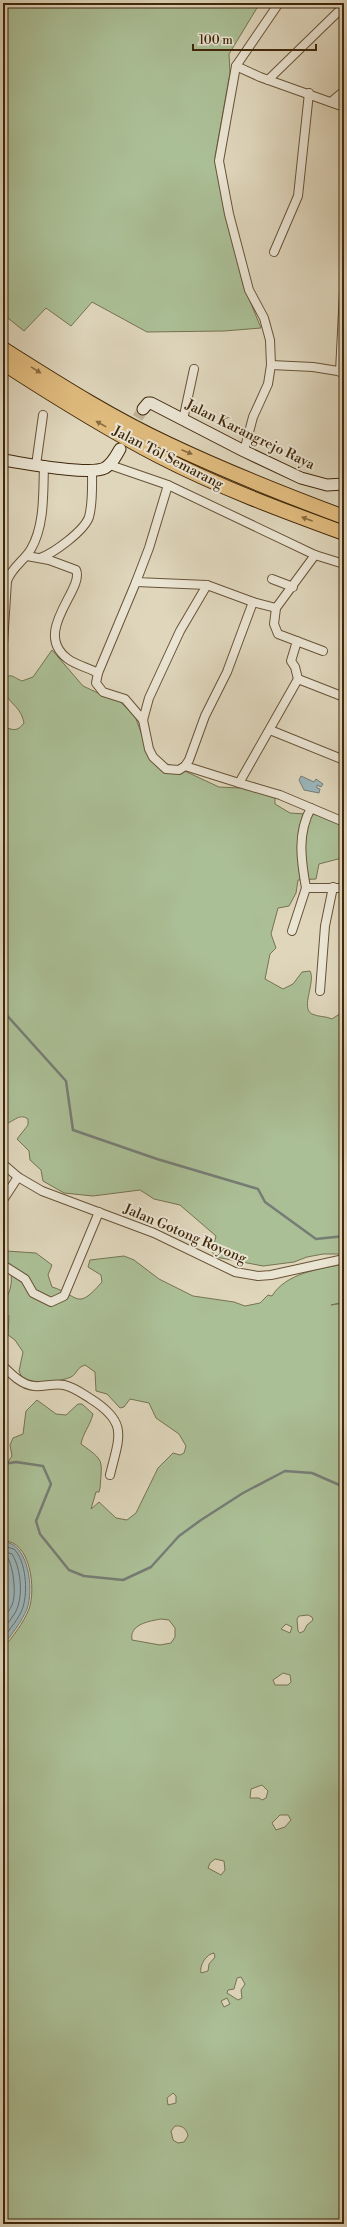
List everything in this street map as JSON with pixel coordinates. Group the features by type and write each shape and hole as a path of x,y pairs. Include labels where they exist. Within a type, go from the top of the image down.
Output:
{"highway":[{"name":"Jalan Tol Semarang","path":"3,349 76,395 167,444 289,496 344,517"},
{"name":"Jalan Tol Semarang","path":"3,363 67,405 160,456 255,500 344,533"}],"main road":[{"name":"Jalan Karangrejo Raya","path":"144,407 151,403 244,451 313,482 344,484"},
{"path":"3,460 92,471 99,470 110,465 120,449"}],"street":[{"path":"244,451 253,416 268,384 270,340 264,318 249,290 245,277 229,214 219,161 236,66 279,3"},
{"path":"268,80 344,6"},
{"path":"236,66 268,80 344,106"},
{"path":"331,102 344,91"},
{"path":"274,252 298,196 309,93"},
{"path":"270,365 313,367 342,372 344,291"},
{"path":"183,420 194,369"},
{"path":"3,644 7,581 11,571 27,556 35,540 40,519 40,465 43,415"},
{"path":"110,465 168,485 315,555 344,564"},
{"path":"40,558 48,555 62,545 88,520 92,489 92,471"},
{"path":"143,720 125,699 99,688 96,683 98,673 151,542 168,485"},
{"path":"315,555 294,587 276,608 275,630 278,634 322,651"},
{"path":"27,556 40,558 73,568 77,573 76,579 55,630 54,639 57,647 68,659 98,673"},
{"path":"272,579 294,587"},
{"path":"136,582 207,585 253,602 276,608"},
{"path":"207,585 180,631 149,698 143,720 149,749 153,757 166,769 172,771 179,770 185,766 205,716 227,672 253,602"},
{"path":"239,783 298,680 295,667 291,660 297,641"},
{"path":"298,680 344,697"},
{"path":"270,730 344,760"},
{"path":"185,766 256,790 280,795 344,822"},
{"path":"292,931 306,888 302,861 301,837 304,822 311,808"},
{"path":"306,888 344,888"},
{"path":"320,991 326,920 333,888"},
{"name":"Jalan Gotong Royong","path":"3,1164 18,1177 42,1191 170,1239 216,1264 245,1274 272,1276 344,1259"},
{"path":"3,1200 18,1177"},
{"path":"3,1265 25,1279 33,1293 51,1302 57,1301 64,1296 99,1212"},
{"path":"3,1366 16,1378 34,1386 59,1385 77,1390 112,1415 117,1423 118,1438 110,1475"}],"green space":[{"path":"3,3 260,3 229,54 230,73 215,157 243,284 261,328 224,331 147,332 92,302 71,326 46,308 24,331 3,314"},
{"path":"52,650 83,686 98,693 114,696 135,716 151,760 174,766 219,787 239,788 255,783 275,790 275,804 290,813 321,815 344,824 344,860 338,859 319,864 316,879 298,880 296,893 289,906 278,908 271,934 276,948 270,954 265,979 283,989 293,984 302,972 310,971 311,982 307,1006 309,1011 314,1015 332,1019 344,1011 344,1254 323,1254 307,1257 294,1262 263,1266 216,1257 212,1252 216,1236 180,1205 154,1199 140,1190 93,1196 64,1193 43,1181 41,1170 30,1160 29,1151 17,1139 28,1125 28,1119 21,1117 3,1124 3,727 15,730 24,723 19,711 6,694 3,681 8,676 22,681 33,677"},
{"path":"6,1251 36,1253 52,1265 48,1275 52,1287 77,1299 87,1297 102,1282 101,1275 88,1267 90,1260 124,1256 134,1260 159,1279 193,1296 234,1302 245,1306 260,1303 268,1295 272,1296 278,1288 294,1277 314,1270 344,1264 344,1302 331,1305 344,1303 344,2224 3,2224 3,1648 18,1630 27,1614 31,1601 32,1590 29,1568 25,1557 20,1549 12,1543 3,1541 3,1469 12,1456 10,1445 13,1438 23,1434 26,1411 37,1400 56,1414 66,1415 78,1404 82,1404 93,1414 81,1444 98,1458 101,1466 100,1488 99,1492 96,1492 91,1509 99,1502 116,1518 127,1520 136,1513 158,1468 173,1453 180,1455 184,1453 186,1446 179,1434 156,1418 149,1403 130,1399 124,1407 120,1408 107,1394 96,1391 95,1372 85,1365 71,1377 66,1379 39,1382 22,1378 19,1371 23,1352 15,1340 8,1335 9,1316 3,1310 3,1297 8,1295 10,1290 11,1275 3,1258","holes":["308,1615 312,1617 313,1620 307,1625 304,1631 300,1633 298,1631 297,1619 299,1616","161,1619 169,1620 175,1628 175,1637 171,1643 160,1645 132,1640 134,1630 141,1624","286,1624 292,1627 290,1633 281,1629","283,1673 290,1675 291,1682 288,1685 275,1685 273,1680","262,1785 268,1791 266,1798 262,1800 259,1798 250,1798 251,1789","280,1815 288,1815 291,1820 285,1827 276,1830 272,1823","215,1859 224,1861 225,1870 221,1875 208,1868 210,1863","214,1953 215,1957 209,1964 208,1971 201,1973 201,1967 208,1956","241,1977 245,1984 241,1990 242,1998 238,2000 227,1993 228,1990 234,1989 237,1978","227,1998 230,2004 224,2007 221,2001","173,2093 176,2096 176,2103 168,2105 167,2098","175,2126 184,2128 187,2131 188,2136 184,2142 178,2143 173,2140 171,2131"]}],"water":[{"path":"301,776 314,782 316,779 323,784 321,787 317,785 317,788 320,789 319,793 304,790 299,780"},
{"path":"3,1542 12,1544 19,1550 24,1558 30,1591 25,1614 3,1645"}],"waterway":[{"path":"3,1011 66,1081 73,1130 157,1159 258,1189 265,1202 316,1239 344,1236"},
{"path":"3,1464 16,1462 43,1466 51,1484 36,1521 40,1534 69,1570 84,1576 123,1580 151,1567 179,1536 201,1520 243,1493 285,1471 312,1473 344,1487"}],"tunnel":[{"path":"129,432 143,409"}]}
